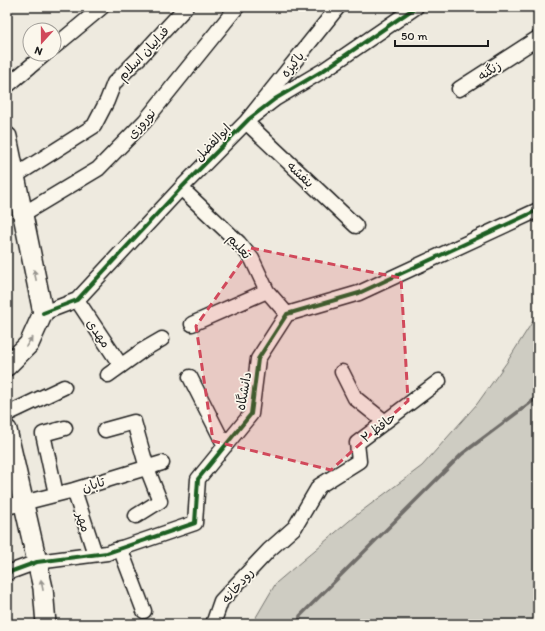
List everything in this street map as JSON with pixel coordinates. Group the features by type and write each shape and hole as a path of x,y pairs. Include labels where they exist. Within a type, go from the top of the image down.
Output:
{"street":[{"path":"62,40 102,7"},
{"name":"فداییان اسلام","path":"12,168 94,126 107,102 114,83 140,58 186,7"},
{"name":"نوروزی","path":"23,214 98,169 145,121 237,7"},
{"name":"پاکیزه","path":"246,122 338,7"},
{"name":"ابوالفضل","path":"43,313 77,300 181,188 246,122 275,99 324,70 416,7"},
{"name":"زنگنه","path":"459,89 538,38"},
{"path":"7,86 36,62"},
{"name":"بنفشه","path":"246,122 356,226"},
{"path":"7,137 12,168 43,313 29,344 7,366"},
{"name":"تعلیم","path":"181,188 243,248 252,259 267,291 287,314"},
{"path":"287,314 359,293 538,210"},
{"path":"192,324 267,291"},
{"name":"مهدی","path":"77,300 121,366"},
{"name":"دانشگاه","path":"7,573 37,562 107,553 195,523 198,479 251,414 258,359 287,314"},
{"path":"108,375 142,350 162,339"},
{"path":"342,372 355,398 385,422"},
{"path":"190,377 225,446"},
{"name":"حافظ ۲","path":"269,550 295,527 319,486 358,461 357,443 439,381"},
{"path":"7,414 64,387"},
{"path":"105,430 134,422 147,468 160,501 136,516"},
{"path":"56,494 43,434 65,428"},
{"path":"7,430 15,505 37,562 43,588 46,624"},
{"name":"تابان","path":"15,505 74,490 162,463"},
{"name":"مهر","path":"74,490 95,554"},
{"path":"120,548 144,611"},
{"name":"رودخانه","path":"213,624 221,601 269,550"}],"highlighted area":[{"path":"251,248 401,278 408,401 331,470 213,441 196,326"}],"shaded area":[{"path":"538,313 538,624 252,624 276,583 355,516 422,466 477,404 507,362"}],"waterway":[{"path":"299,624 300,616 462,454 538,397"}],"cycle path":[{"path":"43,313 77,300 181,188 249,119 275,99 324,70 416,7"},
{"path":"7,573 37,562 107,553 195,523 198,479 251,414 258,359 287,314 359,293 538,210"}]}
